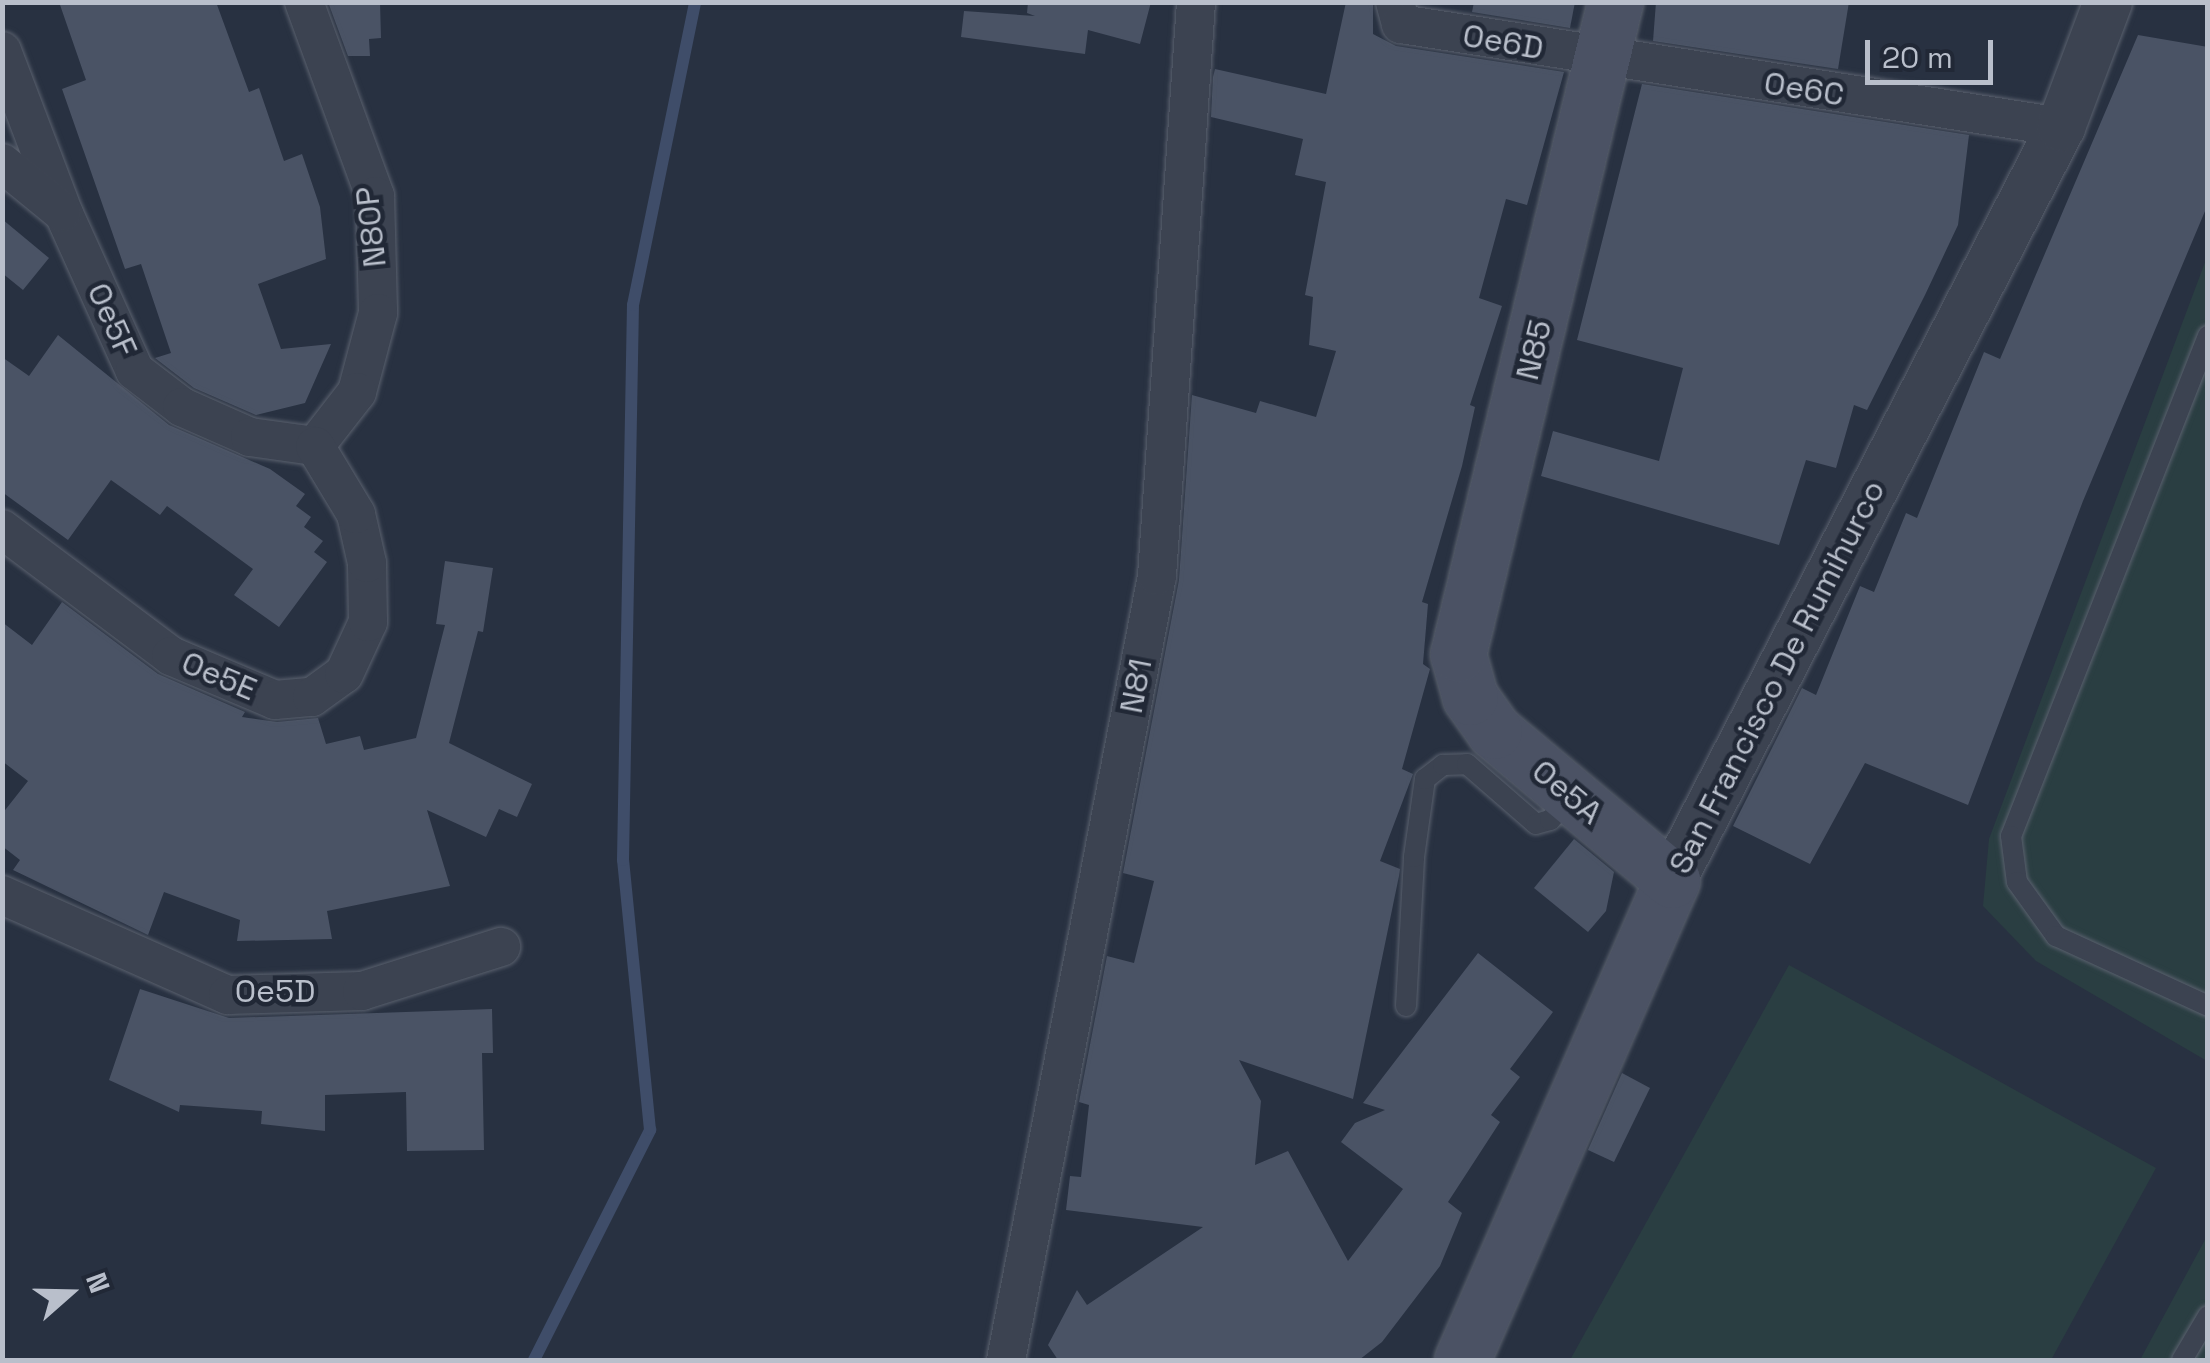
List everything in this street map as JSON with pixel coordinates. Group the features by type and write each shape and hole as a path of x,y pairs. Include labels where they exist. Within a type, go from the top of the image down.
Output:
{"main road":[{"name":"N85","path":"1470,697 1458,654 1606,59 1615,2"},
{"name":"Oe5A","path":"1470,697 1494,732 1672,880"},
{"name":"San Francisco De Rumihurco","path":"1462,1360 1672,880"}],"street":[{"name":"N80P","path":"304,2 375,196 378,313 358,392 316,446"},
{"name":"N81","path":"1006,1360 1157,576 1196,2"},
{"name":"San Francisco De Rumihurco","path":"1672,880 2060,127 2108,2"},
{"name":"Oe6D","path":"1398,13 1606,59"},
{"path":"2,51 64,214"},
{"name":"Oe6C","path":"1606,59 2060,127"},
{"name":"Oe5F","path":"2,163 64,214 136,371 182,407 250,438 316,446"},
{"name":"Oe5E","path":"2,530 171,656 276,700 312,697 344,674 368,622 367,563 356,514 316,446"},
{"name":"Oe5D","path":"2,895 228,995 362,991 502,947"}],"lane":[{"path":"2208,336 2010,836 2016,882 2056,936 2208,1006"},
{"path":"1406,1006 1414,857 1425,779 1443,765 1467,764 1536,824 1550,820 1572,797"},
{"path":"2182,1360 2208,1316"}],"green space":[{"path":"2207,257 2207,1061 2036,961 1983,906 1989,839"},
{"path":"1789,965 2156,1168 2051,1360 1570,1360"},
{"path":"2207,1236 2207,1360 2140,1360"}],"building":[{"path":"59,2 216,2 249,92 259,88 284,161 302,154 320,207 326,259 258,284 281,349 331,344 305,403 256,415 194,388 155,358 171,353 141,264 125,269 62,89 86,80"},
{"path":"328,2 380,2 381,38 369,39 370,56 348,56"},
{"path":"1028,2 1151,2 1140,44 1088,30 1085,54 961,37 964,11 1035,16 1027,13"},
{"path":"1346,2 1373,2 1373,34 1396,46 1564,72 1527,205 1506,199 1479,298 1502,306 1470,405 1475,407 1462,466 1422,602 1428,604 1423,664 1430,669 1402,769 1413,774 1380,861 1400,869 1353,1099 1239,1060 1261,1101 1255,1165 1288,1151 1348,1261 1403,1189 1341,1142 1355,1123 1385,1110 1363,1103 1478,953 1553,1012 1510,1069 1520,1077 1491,1115 1500,1122 1448,1202 1462,1213 1440,1266 1382,1342 1359,1360 1058,1360 1048,1345 1077,1290 1087,1305 1203,1227 1066,1210 1070,1176 1081,1177 1089,1105 1079,1102 1107,956 1134,963 1154,881 1123,873 1179,580 1192,395 1256,413 1260,401 1316,417 1336,351 1309,345 1313,297 1305,295 1326,182 1295,175 1303,139 1211,117 1213,77 1215,69 1326,94"},
{"path":"1474,2 1575,2 1570,28 1472,12"},
{"path":"1656,2 1849,2 1838,69 1653,41"},
{"path":"2138,35 2208,47 2208,204 2083,501 1968,805 1865,763 1810,864 1733,826 1802,688 1816,695 1860,586 1874,592 1906,513 1917,518 1984,352 2000,359"},
{"path":"1642,84 1969,135 1958,225 1867,410 1854,405 1836,468 1806,460 1779,545 1541,476 1553,431 1659,461 1683,368 1577,340"},
{"path":"2,219 49,258 23,290 2,273"},
{"path":"58,335 169,425 270,469 305,494 296,506 311,517 304,527 323,541 314,552 327,562 279,627 234,595 253,569 167,506 160,515 111,480 68,540 2,492 2,357 29,376"},
{"path":"445,561 493,568 483,632 478,631 449,743 532,784 517,817 499,809 486,837 427,810 450,886 327,911 332,939 237,941 240,920 164,892 148,935 13,870 20,860 2,846 2,814 28,781 2,761 2,622 32,645 62,602 158,674 245,712 242,717 277,722 318,718 326,744 360,736 364,750 416,738 445,625 436,624"},
{"path":"1574,839 1614,872 1606,911 1588,932 1534,888"},
{"path":"140,989 229,1018 492,1009 493,1053 482,1053 484,1150 407,1151 406,1092 325,1095 325,1131 261,1124 262,1111 180,1105 179,1112 109,1080"},
{"path":"1622,1073 1650,1088 1614,1162 1588,1150"}],"waterway":[{"path":"534,1360 650,1130 623,860 633,305 695,2"}]}
